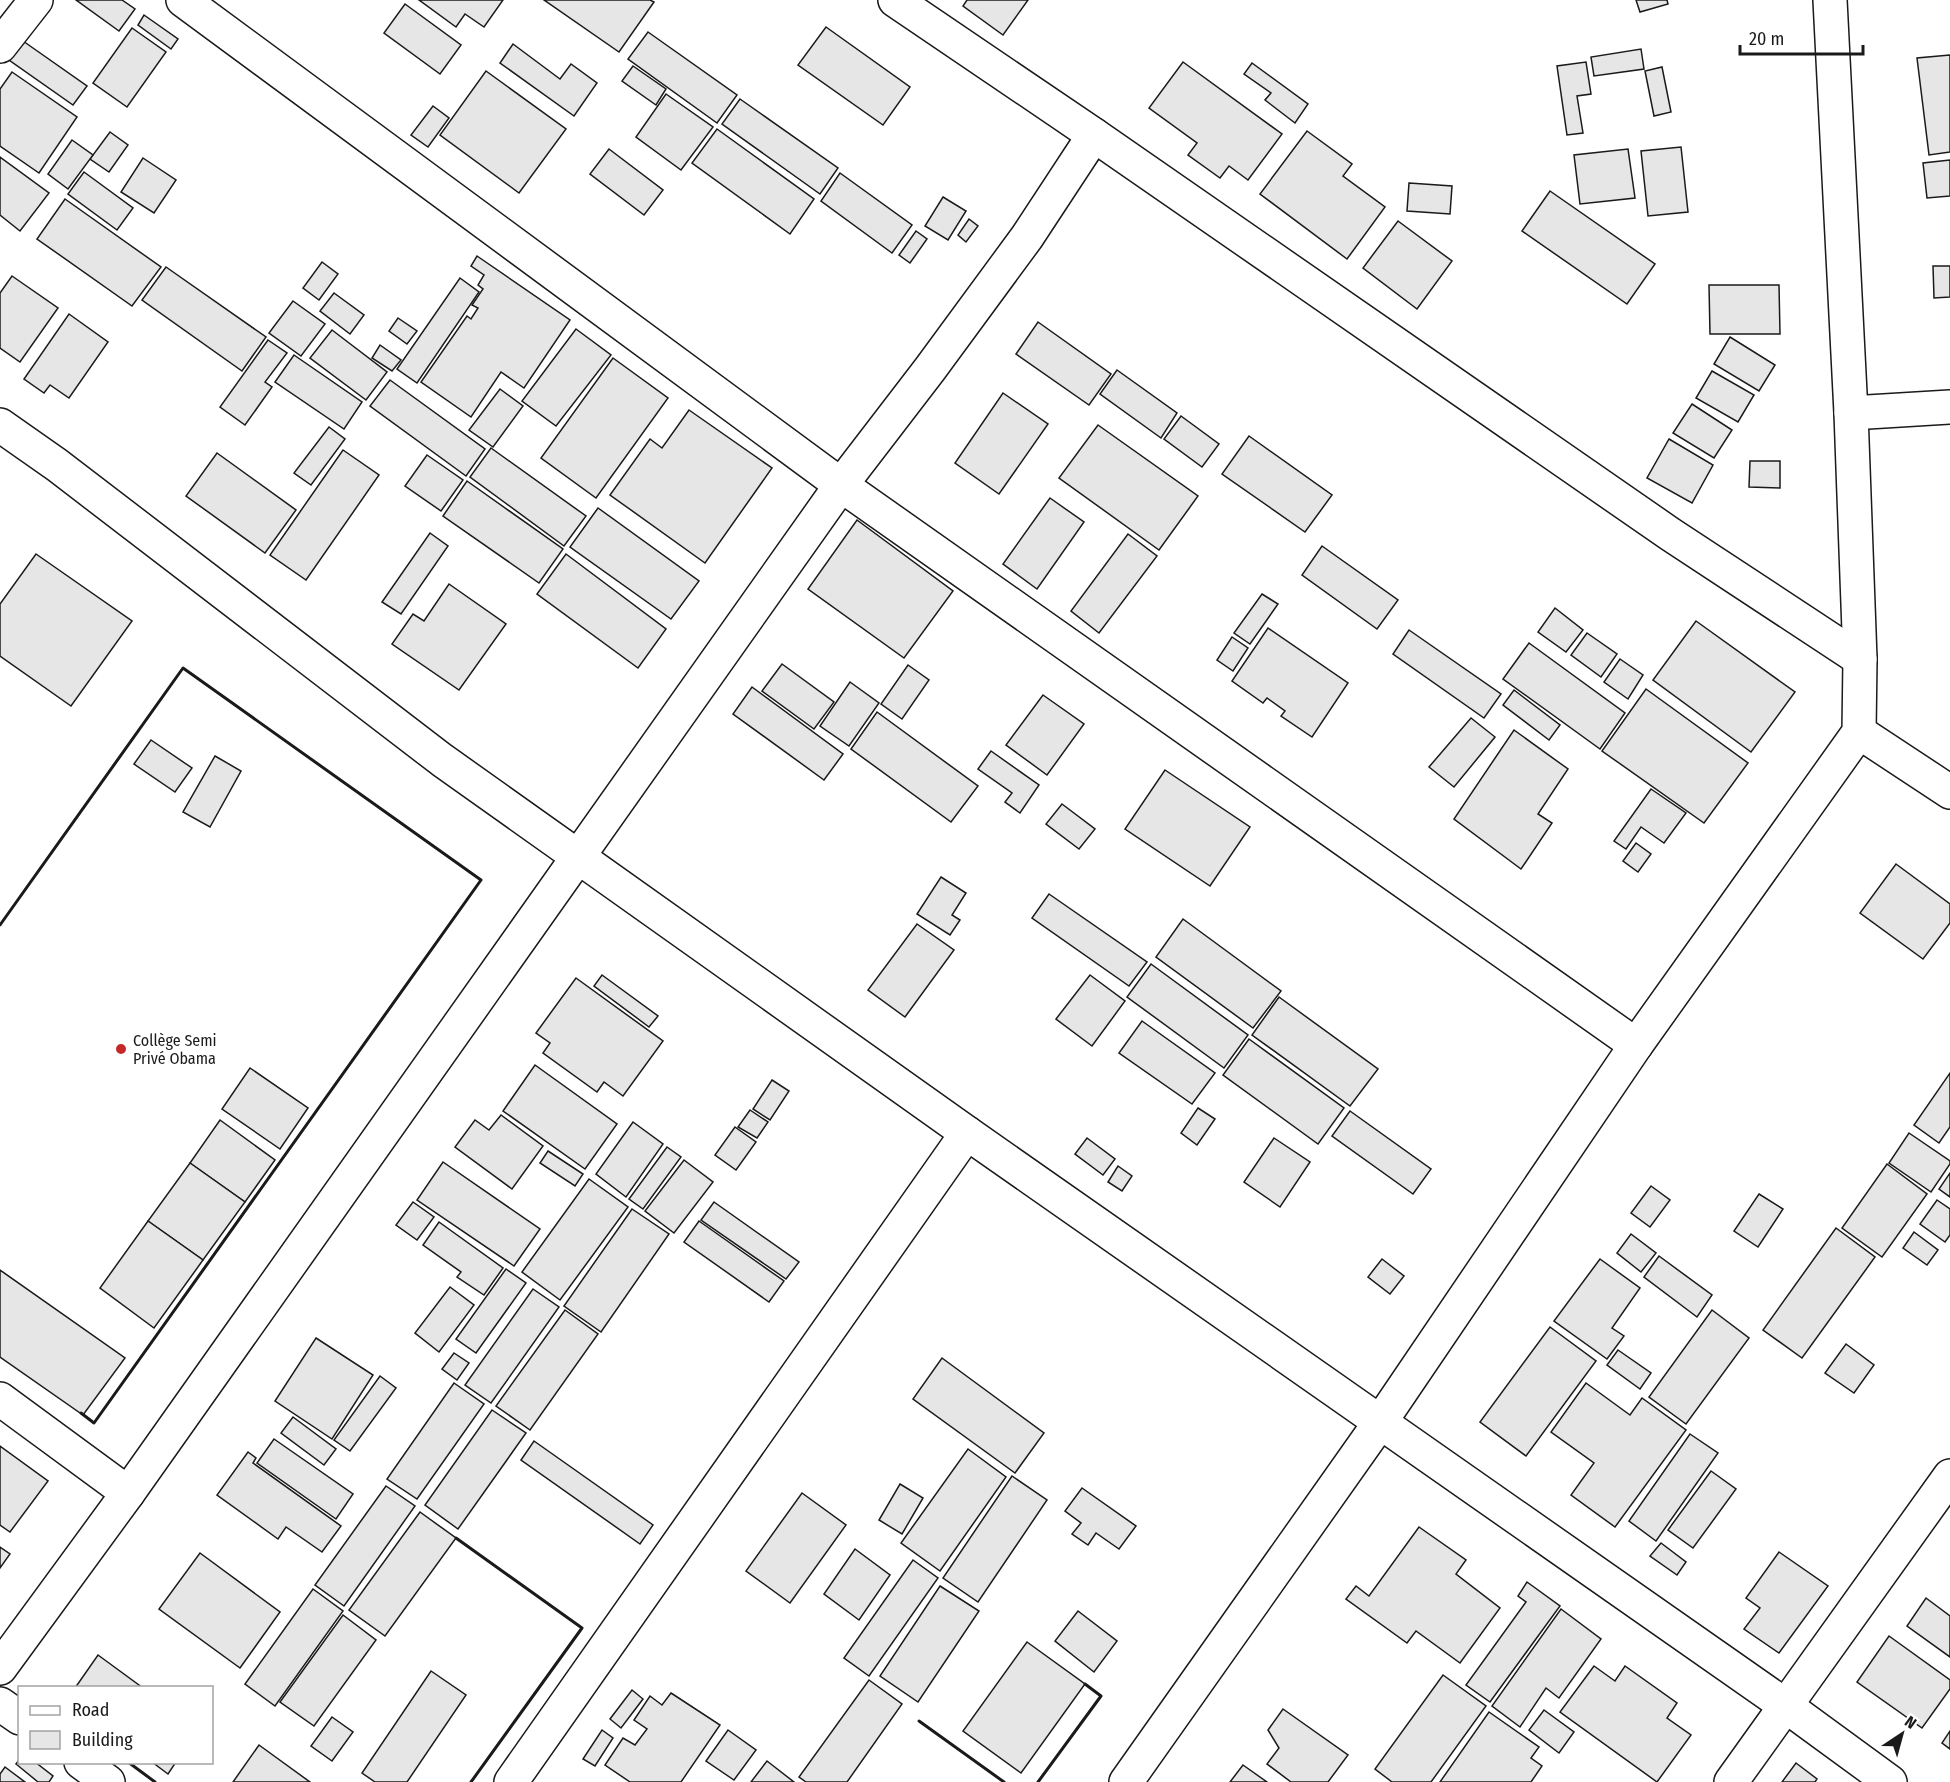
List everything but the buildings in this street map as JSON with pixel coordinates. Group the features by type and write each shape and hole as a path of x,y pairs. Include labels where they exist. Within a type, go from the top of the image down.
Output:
{"street":[{"path":"0,46 36,0"},
{"path":"183,0 841,485 1636,1045"},
{"path":"895,0 1670,534 1860,659"},
{"path":"1126,1782 1381,1421 1636,1045 1859,732 1860,659 1851,413 1830,0"},
{"path":"0,1668 128,1493 841,485 1027,237 1094,135"},
{"path":"1851,413 1950,407"},
{"path":"0,425 57,465 441,760 967,1133 1786,1706 1890,1782"},
{"path":"1859,732 1950,792"},
{"path":"511,1782 967,1133"},
{"path":"0,1399 128,1493"},
{"path":"1731,1782 1950,1476"},
{"path":"0,1704 18,1717"},
{"path":"84,1764 108,1782"}],"wall":[{"path":"0,925 183,668 481,880 94,1423 81,1413"},
{"path":"456,1538 582,1628 471,1782"},
{"path":"1038,1782 1101,1696 1085,1684"},
{"path":"919,1721 1004,1782"},
{"path":"131,1764 155,1782"}],"place":[{"name":"Collège Semi Privé Obama","path":"121,1049"}]}
